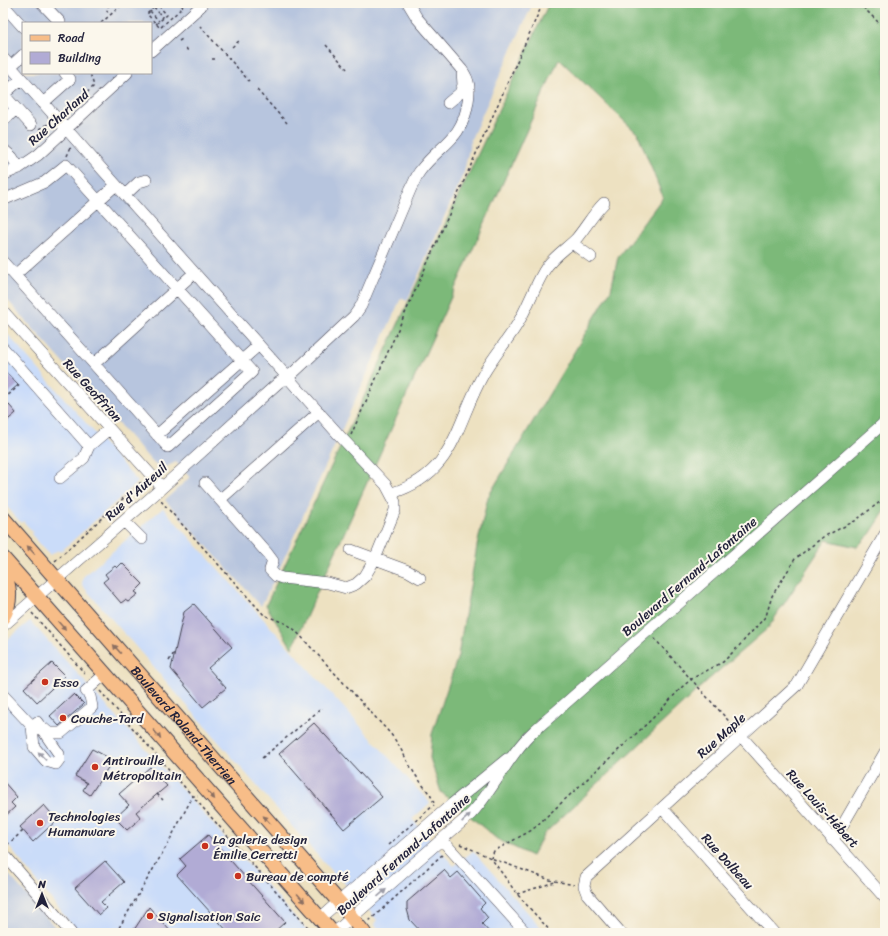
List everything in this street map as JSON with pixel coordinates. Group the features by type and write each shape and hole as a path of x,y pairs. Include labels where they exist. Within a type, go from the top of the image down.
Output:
{"main road":[{"name":"Boulevard Roland-Therrien","path":"3,518 352,918 368,925"},
{"name":"Boulevard Roland-Therrien","path":"3,558 334,933"},
{"path":"3,567 10,591 8,605 3,617"}],"street":[{"path":"42,3 60,22"},
{"name":"Rue d'Auteuil","path":"3,626 162,488 278,383 287,377 354,316 361,306 411,188 420,171 458,131 466,117 470,92 469,79 417,18 408,3"},
{"path":"152,50 202,6"},
{"path":"7,7 22,26"},
{"path":"22,56 7,63 392,493 395,502 395,510 375,559 360,582 346,588 328,583 276,576 270,570 273,561 205,483"},
{"path":"448,103 460,93 463,85 462,70"},
{"path":"42,103 70,78 66,74"},
{"name":"Rue Charland","path":"3,175 19,168 34,158 67,130 127,74"},
{"path":"21,79 3,94 16,109 36,127"},
{"path":"3,121 16,109"},
{"path":"4,147 19,168"},
{"path":"3,200 45,182 66,164 252,372 168,447 3,262"},
{"path":"15,276 116,185"},
{"path":"392,493 417,483 432,472 444,458 485,372 518,323 544,270 572,243 604,203"},
{"path":"572,243 591,257"},
{"path":"94,364 194,273"},
{"name":"Rue Geoffrion","path":"5,318 162,488"},
{"path":"157,434 259,344"},
{"path":"3,348 89,446"},
{"path":"219,499 319,412"},
{"name":"Boulevard Fernand-Lafontaine","path":"320,918 452,804 514,753 534,731 885,422"},
{"path":"60,478 84,458 89,446 109,429"},
{"path":"124,520 142,539"},
{"name":"Rue Maple","path":"621,933 590,899 585,890 585,882 591,871 662,808 739,734 800,681 885,534"},
{"path":"351,550 408,571 420,578"},
{"path":"3,695 32,726 34,747 46,760 56,764 59,760 60,754 37,722 49,733 61,733 92,706 90,696 86,691 105,674"},
{"name":"Rue Louis-Hébert","path":"739,734 885,898"},
{"path":"832,840 841,828 885,752"},
{"name":"Boulevard Fernand-Lafontaine","path":"334,933 471,814 485,798 514,753"},
{"name":"Rue Dolbeau","path":"662,808 774,933"},
{"path":"442,840 526,933"},
{"path":"3,853 71,933"}],"path":[{"path":"102,22 124,3"},
{"path":"156,24 167,15 158,4 154,7 147,14 156,24 160,28 183,7 180,3"},
{"path":"347,444 543,3"},
{"path":"860,3 885,28"},
{"path":"109,4 107,11 110,15"},
{"path":"154,7 163,18"},
{"path":"150,11 159,21"},
{"path":"200,26 250,81"},
{"path":"179,41 184,38"},
{"path":"232,47 239,41"},
{"path":"326,45 347,69"},
{"path":"212,59 218,60"},
{"path":"65,113 94,86 90,74"},
{"path":"257,90 287,122"},
{"path":"36,127 50,123"},
{"path":"67,157 71,147"},
{"path":"4,399 20,385"},
{"name":"Rue d'Auteuil","path":"57,558 140,483"},
{"path":"490,858 498,849 532,830 652,719 691,679 723,662 762,622 770,609 775,590 795,559 822,537 849,525 885,498"},
{"name":"Boulevard Fernand-Lafontaine","path":"162,502 264,615 287,624 295,630 388,730 401,747 412,770 434,805 413,823"},
{"path":"34,616 89,679"},
{"path":"654,638 739,734"},
{"path":"169,661 175,651"},
{"path":"99,690 314,933"},
{"path":"262,758 322,708"},
{"path":"157,794 163,800"},
{"path":"193,796 199,795"},
{"path":"116,933 166,847 193,796"},
{"path":"4,814 4,821"},
{"path":"3,848 23,831"},
{"path":"460,843 490,858 557,882 578,886"},
{"name":"Boulevard Fernand-Lafontaine","path":"368,925 442,855"},
{"path":"490,858 517,894 552,933"},
{"path":"517,894 557,882"},
{"path":"368,917 368,925"}],"shaded area":[{"path":"3,3 533,3 471,139 464,172 407,301 401,298 276,576 261,606 165,500 190,477 176,462 164,468 154,464 3,295"},
{"path":"3,329 138,482 60,552 58,550 50,555 31,534 33,532 23,521 21,523 3,502"},
{"path":"163,508 430,803 412,819 454,866 473,851 546,933 381,933 374,924 377,920 340,878 338,879 82,585 83,577"},
{"path":"30,621 189,797 309,933 78,933 3,839 3,643"},
{"path":"3,868 60,933 3,933"}],"green space":[{"path":"549,3 885,3 885,511 870,534 857,547 826,540 768,628 708,680 544,834 532,856 497,839 441,792 430,758 432,734 458,656 477,546 488,497 611,290 618,257 663,197 638,134 559,59 292,648 266,605"}],"building":[{"path":"3,369 18,385 3,398"},
{"path":"3,398 16,413 3,424"},
{"path":"122,563 143,584 135,592 138,594 128,602 125,600 121,603 103,582 108,578 105,574 115,566 117,568"},
{"path":"194,604 232,647 208,668 226,688 203,707 171,669 184,612"},
{"path":"52,663 65,676 37,702 24,688"},
{"path":"74,694 84,704 59,726 50,716"},
{"path":"314,723 382,797 344,829 279,754"},
{"name":"Antirouille Métropolitain","path":"92,749 113,760 90,795 83,790 87,783 75,776"},
{"path":"150,767 167,786 136,812 141,818 127,830 115,818 129,805 119,794"},
{"path":"3,781 17,797 11,803 15,807 3,818"},
{"name":"Technologies Humanware","path":"44,805 57,820 33,842 20,827"},
{"path":"208,835 285,922 273,933 229,933 177,875 186,866 180,859"},
{"path":"105,861 124,882 101,902 107,908 99,915 75,888"},
{"path":"444,870 451,878 458,872 485,903 480,908 488,918 482,924 490,933 422,933 410,920 407,902"},
{"name":"Signalisation Saic","path":"149,907 172,933 132,933"}],"place":[{"name":"Esso","path":"45,682"},
{"name":"Couche-Tard","path":"63,718"},
{"name":"Antirouille Métropolitain","path":"95,767"},
{"name":"Technologies Humanware","path":"40,823"},
{"name":"La galerie design Émilie Cerretti","path":"205,846"},
{"name":"Bureau de compté","path":"238,876"},
{"name":"Signalisation Saic","path":"150,916"}]}
